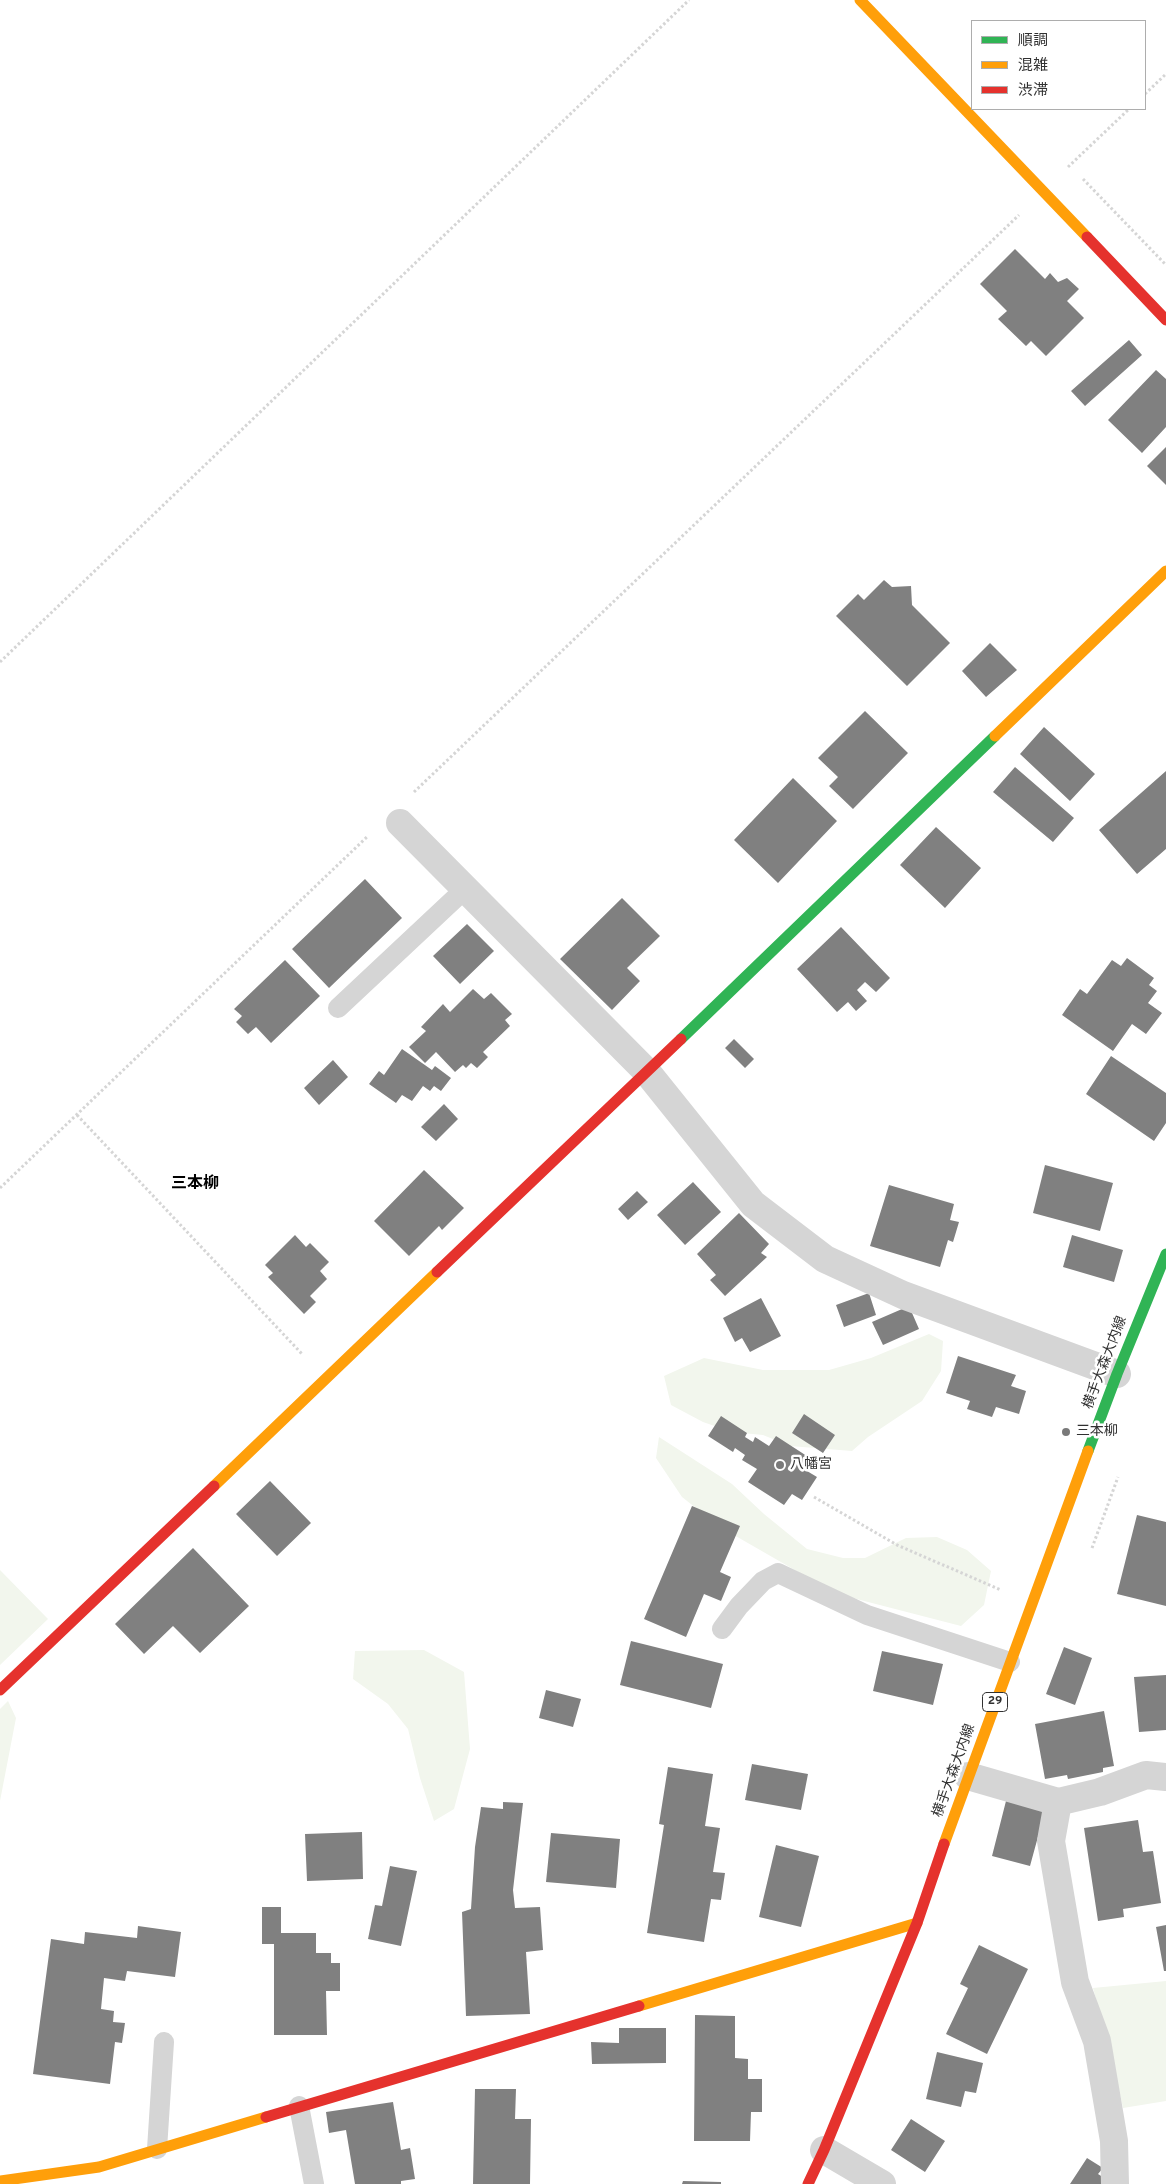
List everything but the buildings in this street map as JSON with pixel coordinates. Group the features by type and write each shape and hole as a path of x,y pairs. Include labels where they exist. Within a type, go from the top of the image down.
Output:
{"street":[{"path":"860,0 1166,320"},
{"path":"0,1690 647,1072 1166,571"},
{"path":"400,823 647,1072 753,1204 825,1259 903,1295 1117,1374"},
{"name":"横手大森大内線","path":"808,2184 824,2150 917,1923 968,1776 1117,1374 1166,1254"},
{"path":"968,1776 1058,1802 1100,1792 1146,1775 1166,1777"},
{"path":"1058,1802 1051,1840 1076,1982 1097,2042 1114,2141 1115,2184"},
{"path":"0,2181 99,2167 917,1923"},
{"path":"824,2150 882,2184"}],"lane":[{"path":"338,1008 466,889"},
{"path":"722,1629 739,1606 763,1581 778,1573 866,1615 1010,1662"},
{"path":"157,2149 164,2042"},
{"path":"299,2106 314,2184"}],"path":[{"path":"0,662 690,0"},
{"path":"1146,93 1166,74"},
{"path":"412,794 1128,110"},
{"path":"1063,158 1166,265"},
{"path":"0,1188 370,835"},
{"path":"77,1114 326,1379"},
{"path":"814,1496 897,1545 1032,1604"}],"shaded area":[{"path":"929,1334 943,1341 941,1371 922,1401 868,1437 852,1451 790,1446 763,1435 732,1432 703,1422 671,1405 664,1376 704,1358 763,1370 829,1370 871,1358"},
{"path":"659,1437 732,1484 764,1514 807,1549 843,1558 865,1558 906,1538 937,1537 967,1550 991,1571 984,1605 961,1626 841,1595 720,1527 682,1497 656,1458"},
{"path":"0,1570 48,1619 0,1665"},
{"path":"424,1650 464,1672 470,1749 454,1809 434,1821 420,1778 408,1729 388,1704 353,1679 355,1651"},
{"path":"8,1701 16,1718 0,1801 0,1709"},
{"path":"1166,1981 1166,2101 1123,2108 1093,1988"}],"traffic: fast":[{"path":"681,1039 995,736"},
{"path":"1088,1451 1166,1254"}],"traffic: slow":[{"path":"860,0 1087,237"},
{"path":"995,736 1166,571"},
{"path":"214,1486 437,1272"},
{"path":"944,1844 1088,1451"},
{"path":"639,2006 917,1923"},
{"path":"0,2181 99,2167 266,2117"}],"traffic: jam":[{"path":"1087,237 1166,320"},
{"path":"437,1272 681,1039"},
{"path":"0,1690 214,1486"},
{"path":"808,2184 824,2150 917,1923 944,1844"},
{"path":"266,2117 639,2006"}],"place":[{"name":"三本柳","path":"1066,1432"},
{"name":"八幡宮","path":"780,1465"}],"district":[{"name":"三本柳","path":"195,1185"}]}
